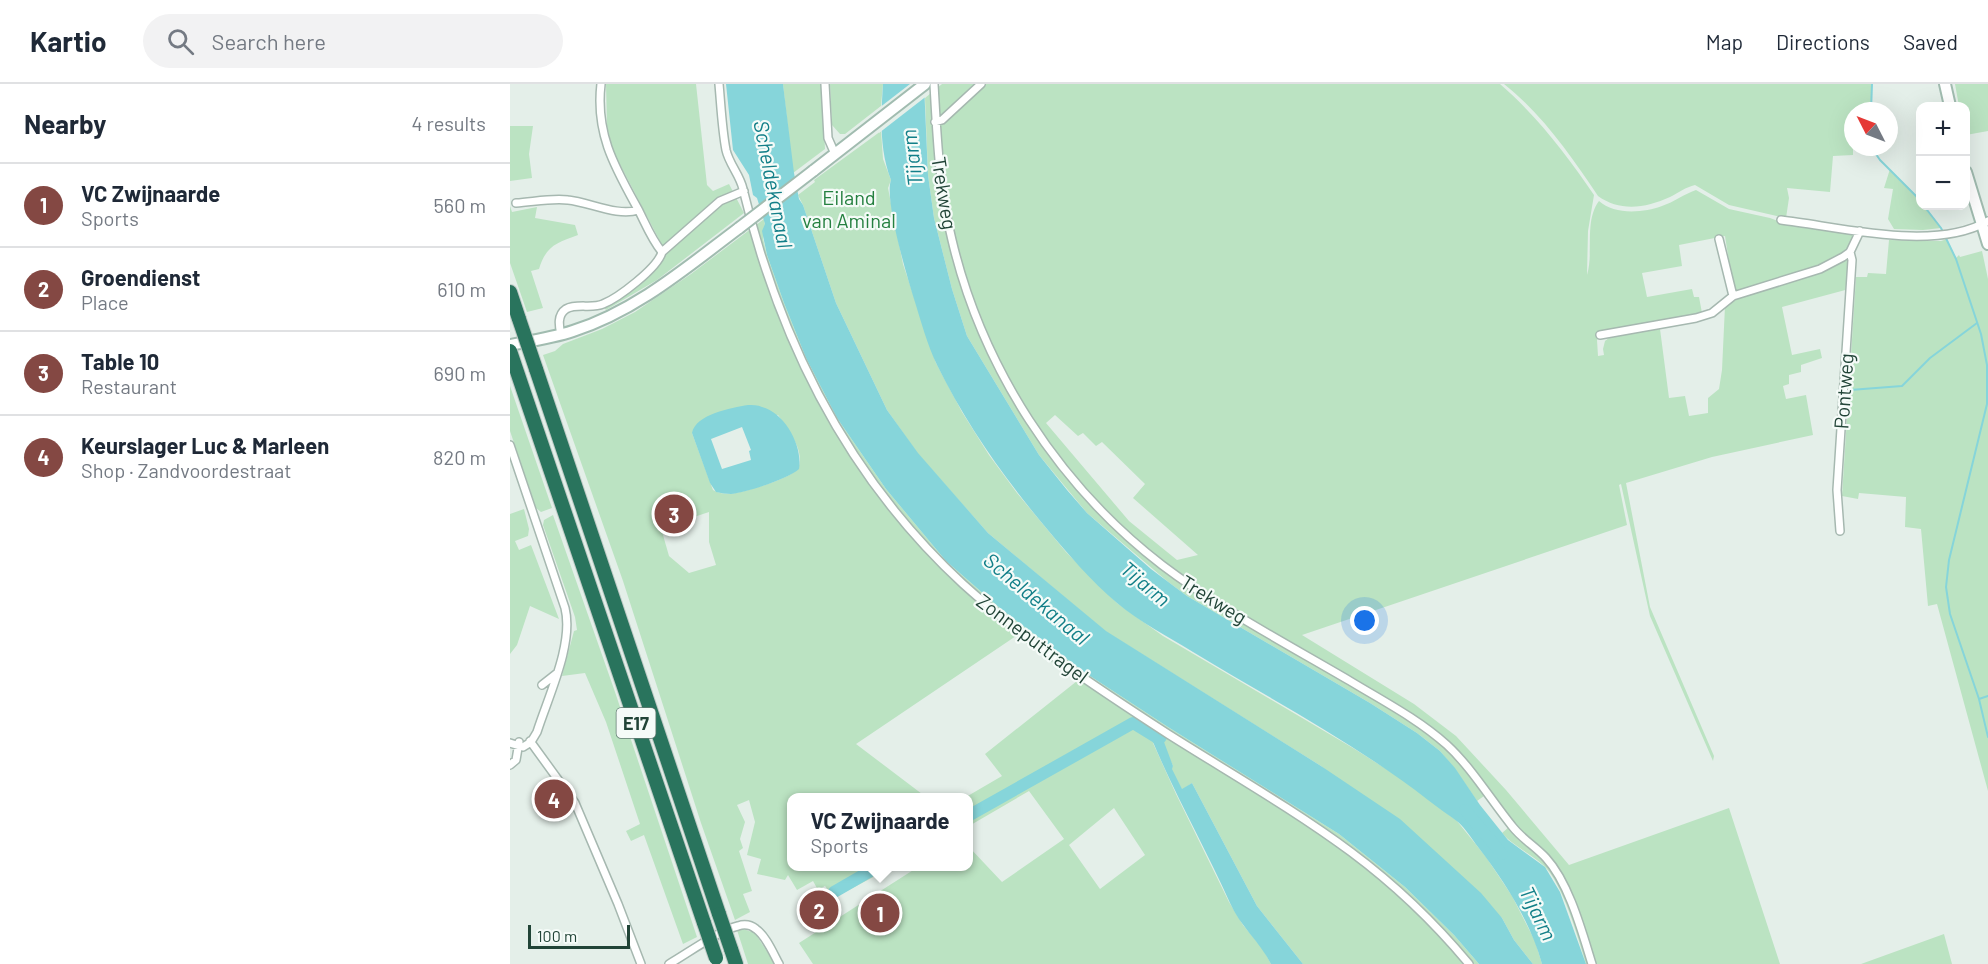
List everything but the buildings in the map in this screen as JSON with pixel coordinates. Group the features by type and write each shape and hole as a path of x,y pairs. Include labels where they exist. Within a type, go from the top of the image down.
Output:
{"highway":[{"name":"E17","path":"510,292 736,964"},
{"name":"E17","path":"510,351 717,961"}],"main road":[{"path":"510,345 561,335 616,313 645,297 740,228 925,84"},
{"path":"1945,84 1949,102"},
{"path":"1970,185 1985,223 1988,244"}],"street":[{"path":"561,335 559,324 561,314 567,309 603,304 647,273 661,258 662,252 606,148 601,117 601,84"},
{"name":"Zonneputtragel","path":"719,84 727,151 740,177 755,238 772,289 798,353 816,392 843,438 868,476 911,529 941,562 996,612 1065,665 1354,854 1419,910 1469,964"},
{"path":"825,84 828,138 835,154"},
{"name":"Trekweg","path":"934,84 941,182 957,261 976,316 1011,390 1029,420 1061,463 1097,505 1160,563 1211,597 1395,707 1435,735 1453,751 1521,837 1548,861 1576,914 1592,964"},
{"path":"935,122 942,120 981,84"},
{"path":"662,252 720,201 744,191"},
{"path":"516,203 566,200 592,207 629,212 638,210"},
{"path":"1781,220 1860,231 1938,236 1978,227 1985,223"},
{"name":"Pontweg","path":"1840,531 1837,490 1852,260 1850,252 1860,231"},
{"path":"1719,239 1733,296"},
{"path":"1600,335 1696,318 1712,313 1733,296 1820,269 1850,252"},
{"path":"510,445 567,617 567,636 537,732 527,746 510,743"},
{"path":"542,685 556,675"},
{"path":"530,740 575,803 641,964"},
{"path":"510,765 516,760 519,744"},
{"path":"669,964 726,931 747,925 761,933 779,964"}],"green space":[{"path":"606,84 696,84 707,185 713,191 729,184 744,213 657,280 606,310 604,307 649,277 661,261 665,251 613,151 607,126"},
{"path":"783,84 822,84 825,149 793,173"},
{"path":"830,84 883,84 881,106 845,134 840,134 832,125"},
{"path":"942,84 1500,84 1551,136 1594,195 1588,231 1587,275 1590,257 1590,227 1594,209 1599,201 1612,209 1638,211 1662,206 1696,190 1729,209 1770,218 1789,225 1854,234 1848,251 1827,263 1736,292 1733,287 1725,236 1679,245 1682,266 1642,273 1647,297 1692,289 1694,297 1699,297 1702,313 1604,330 1597,340 1598,356 1604,355 1605,341 1610,337 1660,329 1669,398 1685,396 1689,416 1708,413 1708,398 1719,389 1725,306 1734,299 1824,271 1850,258 1849,289 1782,307 1792,355 1820,349 1822,358 1801,365 1801,372 1789,375 1789,384 1783,386 1786,399 1806,395 1813,435 1712,457 1626,483 1650,607 1714,756 1713,761 1650,616 1621,484 1619,485 1627,525 1302,635 1414,704 1456,736 1506,790 1569,865 1729,808 1780,964 1586,964 1569,912 1550,873 1502,833 1509,827 1484,796 1477,801 1440,751 1417,733 1370,703 1187,596 1087,513 1039,455 967,336 934,218 928,175 925,98","holes":["1055,415 1078,436 1083,433 1096,446 1102,442 1145,484 1133,498 1198,555 1177,560 1129,521 1046,423"]},
{"path":"1504,84 1872,84 1871,102 1844,102 1844,155 1833,156 1830,192 1787,188 1789,198 1786,218 1729,205 1695,185 1661,201 1642,206 1624,206 1606,201 1598,196 1543,122"},
{"path":"1955,84 1988,84 1988,131 1970,134 1970,102 1958,102"},
{"path":"510,126 533,126 529,154 532,178 510,181"},
{"name":"Eiland van Aminal","path":"881,131 883,159 891,180 888,188 903,264 936,363 962,412 989,455 1017,493 1066,552 1117,603 1163,636 1402,779 1457,821 1486,857 1512,896 1535,941 1542,964 1533,964 1514,940 1502,918 1321,766 1105,631 988,533 918,454 887,410 836,303 798,195 815,182 814,180"},
{"path":"1890,169 1916,195 1916,210 1927,210 1941,228 1894,229 1888,219 1893,189 1884,188"},
{"path":"510,206 512,212 537,207 535,218 575,225 578,235 553,246 545,255 539,269 531,271 543,308 527,312 510,263"},
{"path":"764,219 763,239 784,303 806,358 837,418 886,489 946,561 1001,609 1084,672 1339,834 1405,887 1454,935 1479,964 1303,964 1257,906 1192,783 1182,790 1171,769 1173,766 1164,747 1153,743 1229,902 1271,964 813,964 799,943 912,871 973,871 973,851 1002,882 1064,839 1029,791 973,824 973,793 1002,776 985,754 1077,681 1016,636 856,744 921,793 787,793 787,871 885,871 834,898 825,886 818,890 813,881 797,890 788,875 785,880 757,874 761,859 747,855 755,822 749,800 737,805 745,822 740,839 743,848 739,851 752,891 743,894 750,912 735,920 701,823 623,581 543,355 635,312 691,274","holes":["778,415 794,439 800,459 796,471 769,484 726,494 713,490 692,433","709,512 709,542 716,565 689,573 669,556 661,528","1114,808 1145,855 1100,889 1069,845"]},
{"path":"1947,239 1956,258 1959,255 1960,257 1982,251 1988,279 1988,791 1937,604 1928,606 1921,529 1905,527 1906,497 1859,493 1858,499 1842,496 1856,277 1867,277 1868,273 1886,274 1889,240 1941,241"},
{"path":"510,386 552,508 541,512 536,508 510,431"},
{"path":"524,509 529,529 528,536 515,541 519,550 531,545 559,619 530,606 517,645 510,654 510,514"},
{"path":"553,515 697,937 683,944 644,835 631,841 626,831 640,824 606,722 585,673 562,676 574,631 577,630 575,617 543,525 544,520"},
{"path":"743,929 755,933 775,964 748,964 737,930"},
{"path":"1944,934 1952,964 1861,964"}],"water":[{"name":"Scheldekanaal","path":"726,84 783,84 799,199 836,303 887,410 918,453 988,533 1106,631 1321,766 1400,819 1481,893 1502,918 1514,940 1533,964 1479,964 1454,935 1405,887 1339,834 1084,672 1001,609 946,561 886,489 837,418 806,358 767,255 762,231 765,224 757,198 753,195 749,175 733,150"},
{"path":"883,84 924,84 928,175 934,218 952,289 967,336 1039,455 1087,513 1151,569 1187,596 1370,703 1417,733 1440,751 1508,840 1545,867 1560,892 1586,964 1542,964 1531,932 1516,902 1488,860 1458,822 1372,760 1126,610 1089,577 1031,510 973,429 948,387 927,341 906,274 893,220 891,180 884,156 882,132"},
{"path":"741,406 760,406 770,410 785,423 798,450 799,469 777,481 746,491 731,494 716,492 710,483 692,433 695,426 707,417","holes":["742,427 751,450 749,451 751,460 722,469 711,439"]},
{"path":"1159,739 1164,742 1173,766 1172,769 1182,789 1192,783 1257,906 1303,964 1271,964 1239,919 1153,742"}],"pier":[{"path":"910,84 927,84 928,95 879,133 879,108"}],"waterway":[{"path":"1871,102 1872,84"},
{"path":"1877,156 1916,196"},
{"path":"1927,210 1941,228 1956,259 1981,334 1987,365 1987,404 1949,560 1946,587 1950,614 1979,699 1988,737"},
{"path":"1850,390 1902,386 1930,358 1977,323"},
{"path":"1979,699 1988,696"},
{"path":"973,813 1133,723 1159,739 1161,737"},
{"name":"Tijarm","path":"1465,810 1502,854"},
{"path":"834,892 870,871"}],"place":[{"name":"Table 10","path":"674,514"},
{"name":"Keurslager Luc & Marleen","path":"554,799"},
{"name":"Groendienst","path":"819,910"},
{"name":"VC Zwijnaarde","path":"880,913"}]}
